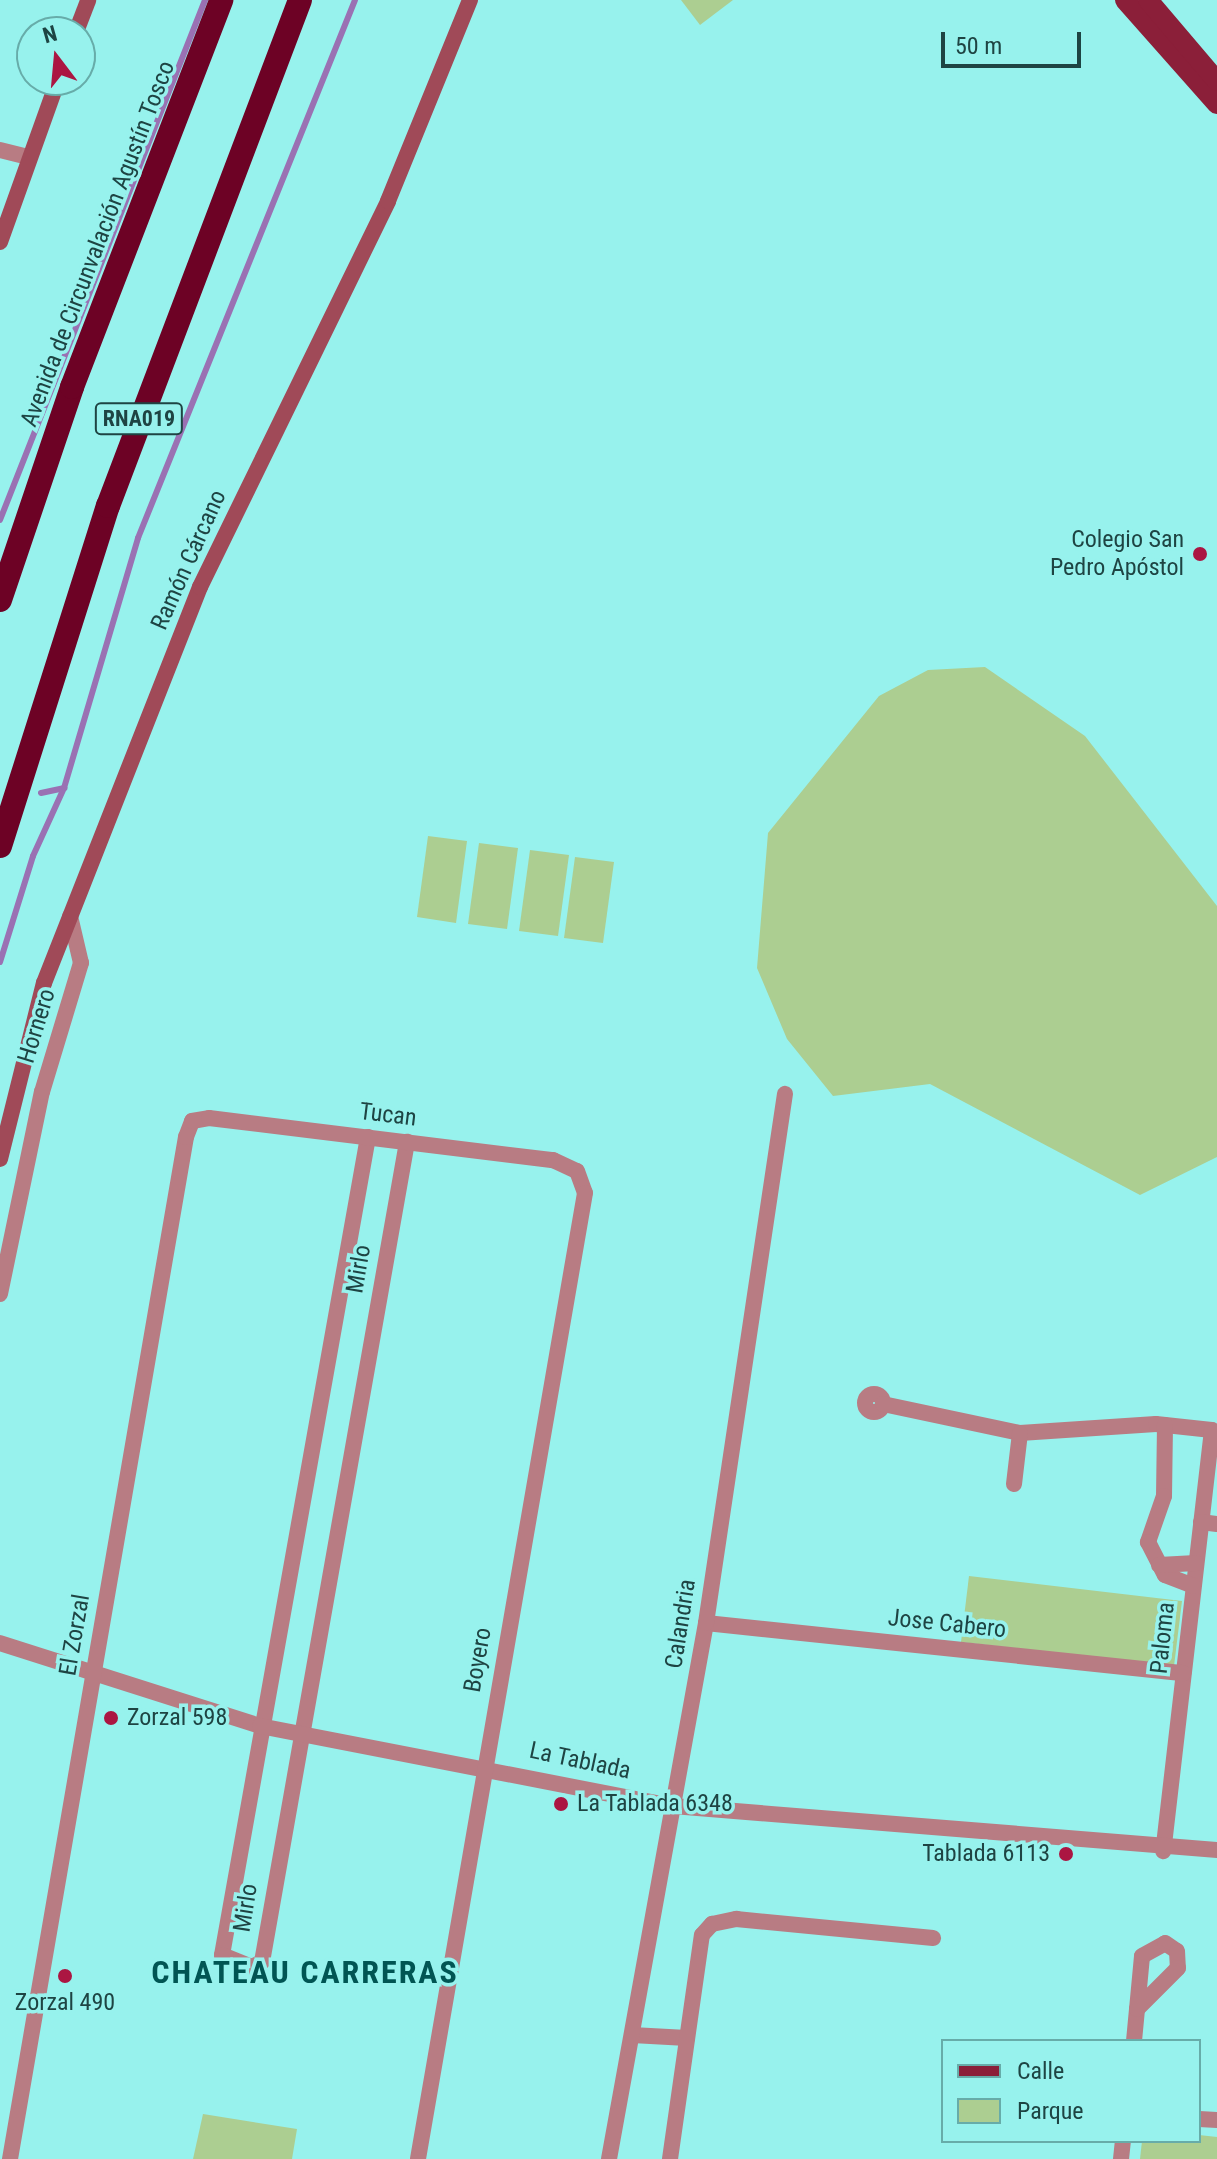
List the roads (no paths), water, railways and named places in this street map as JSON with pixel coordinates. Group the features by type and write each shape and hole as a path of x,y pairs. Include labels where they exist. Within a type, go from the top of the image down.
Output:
{"highway":[{"name":"Avenida de Circunvalación Agustín Tosco","path":"0,600 72,387 221,0"},
{"name":"RNA019","path":"0,846 114,491 300,0"}],"main road":[{"name":"Ramón Cárcano","path":"0,1159 44,983 200,587 388,201 470,0"},
{"path":"1125,0 1217,104"},
{"path":"1148,0 1217,81"},
{"path":"0,242 52,96"}],"street":[{"path":"0,150 29,157"},
{"name":"Hornero","path":"0,1294 42,1092 81,963 70,916"},
{"name":"Calandria","path":"609,2159 706,1623 785,1094"},
{"name":"Tucan","path":"192,1121 368,1137 553,1160 577,1171"},
{"name":"El Zorzal","path":"10,2159 192,1121"},
{"name":"Mirlo","path":"368,1137 260,1726 222,1955 252,1967 262,1962 299,1733 407,1142"},
{"name":"Boyero","path":"418,2159 585,1193 577,1171"},
{"path":"883,1404 1020,1433 1165,1425 1164,1496 1148,1542 1159,1565 1193,1586"},
{"name":"Paloma","path":"1163,1851 1196,1563 1209,1523 1212,1430 1165,1425"},
{"path":"1014,1484 1020,1433"},
{"path":"1159,1565 1196,1563"},
{"name":"Jose Cabero","path":"706,1623 1183,1673"},
{"name":"La Tablada","path":"0,1643 260,1726 484,1764 673,1806 1163,1851 1217,1850"},
{"path":"670,2159 702,1935 712,1924 736,1919 933,1938"},
{"path":"1134,2039 1137,2009"},
{"path":"632,2035 687,2038"}],"waterway":[{"path":"0,520 205,0"},
{"path":"0,962 33,856 64,788 138,538 355,0"},
{"path":"41,793 64,788"}],"place":[{"name":"Colegio San Pedro Apóstol","path":"1200,554"},
{"name":"Zorzal 598","path":"111,1718"},
{"name":"La Tablada 6348","path":"561,1804"},
{"name":"Tablada 6113","path":"1066,1854"},
{"name":"Zorzal 490","path":"65,1976"}],"district":[{"name":"CHATEAU CARRERAS","path":"305,1972"}]}
